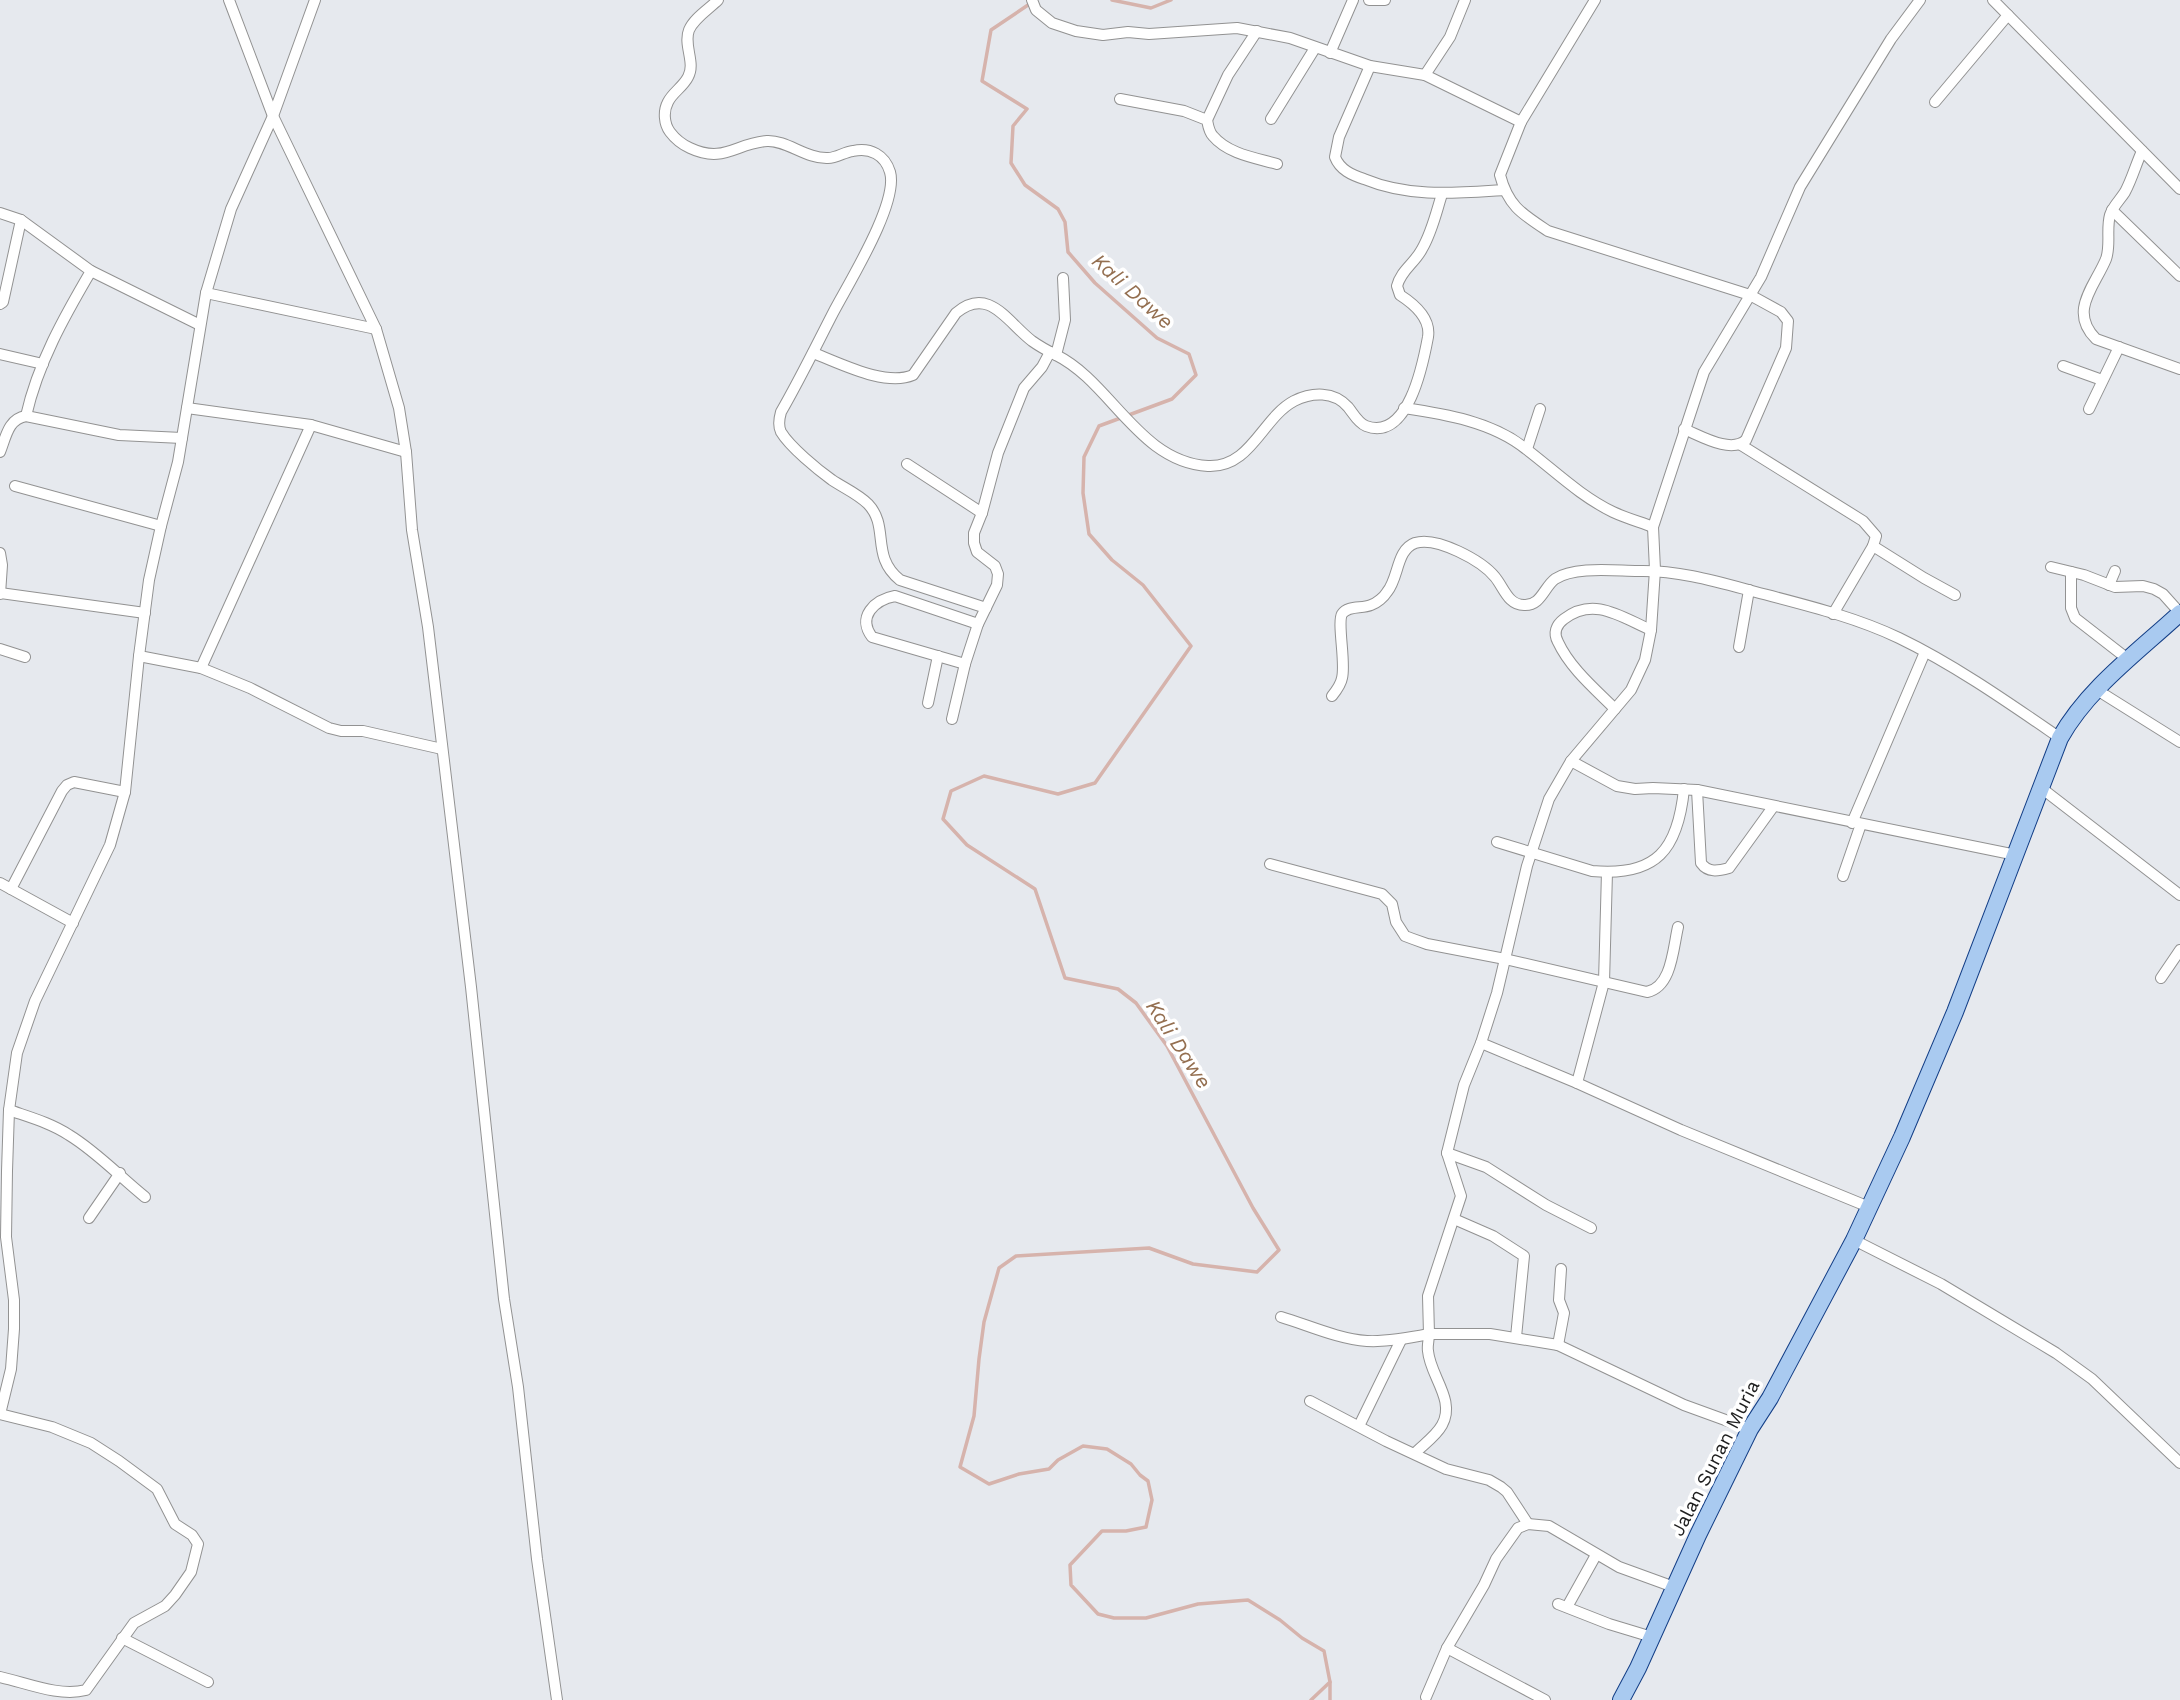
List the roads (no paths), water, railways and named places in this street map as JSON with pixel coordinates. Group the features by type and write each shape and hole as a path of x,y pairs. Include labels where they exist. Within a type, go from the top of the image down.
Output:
{"main road":[{"name":"Jalan Sunan Muria","path":"1620,1700 1750,1429 1770,1398 1854,1240 1902,1137 1955,1012 2060,738 2085,702 2180,613"}],"street":[{"path":"229,0 272,116 376,329 399,408 406,452 412,530 428,627 504,1299 518,1387 537,1559 557,1700"},
{"path":"0,1677 64,1692 86,1690 134,1623 165,1606 175,1595 191,1572 198,1544 192,1535 174,1524 157,1489 119,1461 91,1443 52,1427 0,1414 11,1369 14,1329 14,1300 6,1237 4,1162 17,1054 34,1001 110,845 125,792 149,580 160,526 178,462 206,293 231,209 272,116 315,0"},
{"path":"718,0 688,31 691,68 688,77 668,101 665,112 667,127 676,140 705,154 720,154 771,141 809,156 827,158 864,150 879,154 891,175 888,199 873,239 781,412 778,421 781,432 830,478 870,505 880,531 880,548 891,573 900,580 986,608"},
{"path":"1330,53 1353,0"},
{"path":"1369,0 1385,0"},
{"path":"1425,75 1450,37 1465,0"},
{"path":"1595,0 1521,122 1500,175 1509,201 1548,231 1750,295 1781,312 1788,321 1786,348 1746,440 1741,444 1729,445 1684,429"},
{"path":"1415,1453 1439,1430 1447,1411 1428,1352 1428,1296 1461,1196 1447,1153 1464,1085 1481,1043 1531,854 1549,799 1571,761 1631,690 1645,660 1651,630 1656,570 1653,527 1704,372 1761,276 1800,187 1891,39 1920,0"},
{"path":"1997,2 2180,188"},
{"path":"1034,5 1052,23 1076,31 1103,35 1237,28 1290,38 1370,66 1425,75 1521,122"},
{"path":"1936,102 2008,15"},
{"path":"1257,31 1228,75 1206,120 1211,135 1222,144 1236,152 1277,164"},
{"path":"1270,119 1315,48"},
{"path":"1370,66 1339,137 1335,157 1337,162 1350,174 1403,192 1442,194 1504,190"},
{"path":"1121,99 1184,111 1206,120"},
{"path":"2142,151 2124,194 2112,210 2106,259 2089,289 2084,307 2090,332 2096,339 2180,369"},
{"path":"813,353 879,377 906,378 913,375 956,313 974,302 996,309 1007,316 1031,341 1081,371 1131,425 1171,454 1208,466 1235,459 1247,450 1280,410 1296,400 1314,395 1334,396 1366,426 1382,428 1398,420 1413,395 1416,384 1429,330 1422,314 1400,295 1397,286 1405,269 1422,249 1442,194"},
{"path":"2112,210 2180,276"},
{"path":"0,214 21,220 91,271 200,325"},
{"path":"0,304 3,302 21,220"},
{"path":"26,416 32,393 56,333 91,271"},
{"path":"952,719 978,624 998,585 995,566 977,552 974,533 998,453 1024,388 1053,354 1065,320 1063,278"},
{"path":"206,293 376,329"},
{"path":"2088,409 2119,347"},
{"path":"0,354 43,364"},
{"path":"2063,366 2102,380"},
{"path":"187,408 311,425 406,452"},
{"path":"1404,408 1438,413 1499,434 1527,449 1572,488 1614,513 1653,527"},
{"path":"1527,449 1540,409"},
{"path":"0,452 12,421 26,416 119,435 182,438"},
{"path":"201,668 311,425"},
{"path":"1741,444 1863,521 1876,536 1833,614"},
{"path":"907,464 982,513"},
{"path":"15,486 160,526"},
{"path":"1332,696 1342,678 1342,614 1349,608 1373,605 1394,583 1402,553 1415,543 1432,543 1460,552 1479,563 1495,577 1513,602 1524,606 1535,603 1553,580 1573,572 1656,570 1710,580 1833,614 1898,638 1925,652 2060,738"},
{"path":"1873,545 1924,578 1955,594"},
{"path":"0,553 0,594 145,613"},
{"path":"2051,567 2122,588 2143,586 2154,589 2164,594 2180,613"},
{"path":"2109,585 2115,571"},
{"path":"2071,572 2071,608 2075,618 2129,660"},
{"path":"1739,648 1749,590"},
{"path":"965,664 872,637 866,629 865,620 881,598 895,596 978,624"},
{"path":"1615,709 1570,662 1557,641 1555,632 1558,623 1568,616 1594,607 1651,630"},
{"path":"0,649 25,657"},
{"path":"1843,876 1857,823 1925,652"},
{"path":"139,656 201,668 250,688 330,728 363,731 442,749"},
{"path":"928,704 938,656"},
{"path":"2097,690 2180,743"},
{"path":"1571,761 1617,786 1697,790 2016,855"},
{"path":"11,889 67,785 74,782 125,792"},
{"path":"2040,787 2180,895"},
{"path":"1497,842 1592,871 1607,872 1648,864 1661,856 1672,841 1681,815 1684,789"},
{"path":"1697,790 1700,863 1705,869 1728,868 1773,807"},
{"path":"1270,864 1382,894 1392,904 1396,922 1405,936 1427,944 1505,958 1647,992 1655,990 1666,978 1678,927"},
{"path":"1577,1083 1604,982 1607,872"},
{"path":"0,883 73,923"},
{"path":"2161,978 2180,950"},
{"path":"1481,1043 1681,1130 1869,1207"},
{"path":"9,1110 70,1135 120,1173 145,1197"},
{"path":"1447,1153 1486,1167 1546,1205 1591,1228"},
{"path":"89,1219 120,1173"},
{"path":"1454,1219 1493,1236 1524,1256 1516,1337"},
{"path":"1854,1240 1941,1284 2056,1353 2092,1378 2180,1462"},
{"path":"1558,1345 1564,1313 1559,1300 1561,1269"},
{"path":"1281,1317 1366,1341 1401,1340 1429,1335 1490,1334 1558,1345 1684,1405 1750,1429"},
{"path":"1359,1426 1401,1340"},
{"path":"1310,1401 1446,1469 1489,1480 1502,1487 1528,1524"},
{"path":"1426,1697 1447,1648 1496,1559 1518,1528 1528,1524 1549,1526 1619,1567 1674,1587"},
{"path":"1596,1555 1562,1605 1609,1624 1652,1637"},
{"path":"122,1638 208,1682"},
{"path":"1447,1648 1545,1700"}],"waterway":[{"name":"Kali Dawe","path":"1112,0 1151,8 1171,0"},
{"name":"Kali Dawe","path":"1031,3 991,30 982,81 1027,109 1013,126 1011,163 1025,185 1058,209 1065,222 1068,252 1095,283 1157,338 1189,354 1196,375 1172,399 1099,426 1084,457 1083,493 1089,534 1112,560 1143,585 1191,646 1095,783 1058,794 984,776 951,791 943,819 967,845 1035,889 1065,978 1118,989 1136,1003 1167,1046 1253,1208 1279,1250 1257,1272 1193,1264 1149,1248 1016,1256 999,1268 984,1322 974,1416 960,1467 989,1484 1019,1474 1049,1469 1058,1460 1083,1446 1107,1449 1131,1464 1148,1481 1152,1500 1146,1527 1126,1531 1102,1531 1070,1565 1071,1585 1098,1614 1114,1618 1146,1618 1198,1604 1248,1600 1324,1651 1330,1682 1311,1700"},
{"name":"Kali Dawe","path":"1330,1682 1330,1700"}]}
